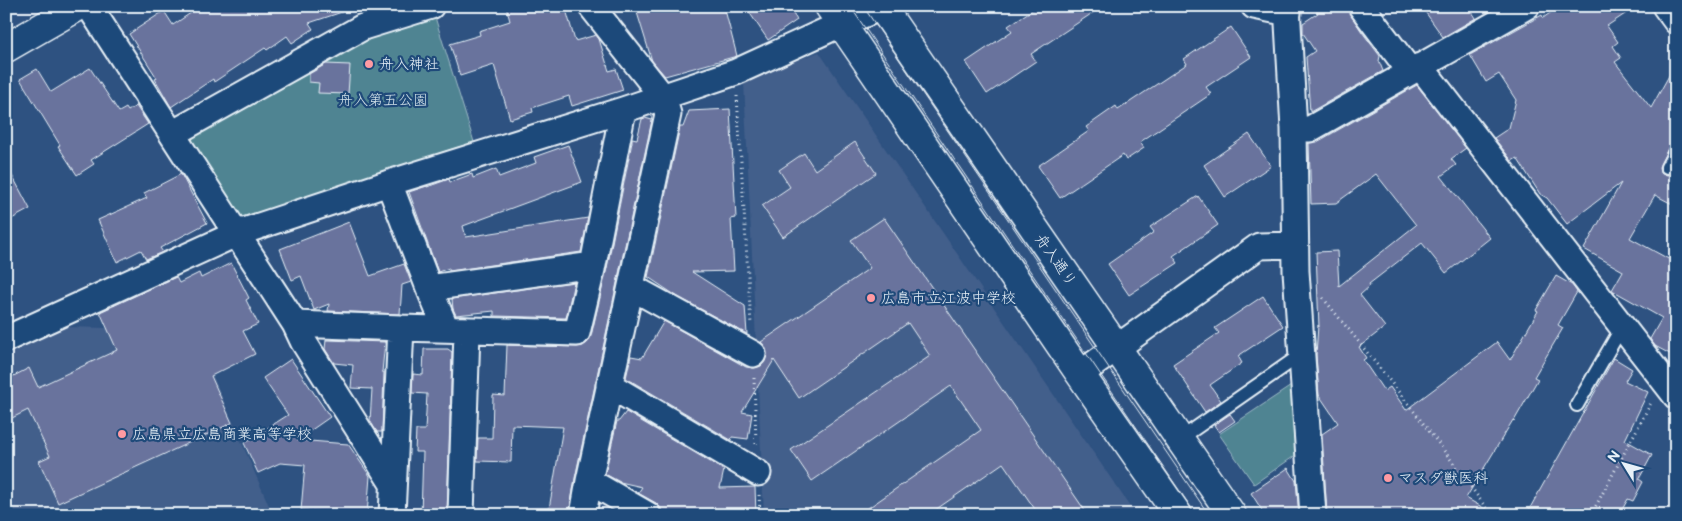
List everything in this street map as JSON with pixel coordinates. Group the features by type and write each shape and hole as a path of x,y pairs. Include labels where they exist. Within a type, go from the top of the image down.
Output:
{"street":[{"path":"6,48 79,6"},
{"path":"89,6 238,233 393,484"},
{"path":"172,134 363,27 431,6"},
{"path":"583,515 609,385 668,114 663,97 591,6"},
{"path":"1254,6 1288,10 1294,129 1296,272 1313,515"},
{"path":"1361,6 1415,68 1670,388"},
{"path":"1294,129 1310,128 1527,6"},
{"path":"1665,6 1676,21"},
{"path":"6,339 238,233 736,72 835,15 882,7"},
{"name":"舟入通り","path":"882,7 1232,515"},
{"path":"835,15 1178,515"},
{"path":"295,324 577,333 623,110"},
{"path":"389,183 428,288 457,330 462,515"},
{"path":"1080,374 1259,246 1295,245"},
{"path":"428,288 592,266"},
{"path":"631,287 753,354"},
{"path":"392,515 401,328"},
{"path":"609,385 758,473"},
{"path":"589,480 648,515"}],"lane":[{"path":"1666,167 1676,150"},
{"path":"1577,405 1622,327"},
{"path":"1180,439 1302,354"}],"path":[{"path":"736,72 753,354 760,515"},
{"path":"1296,272 1322,296 1416,413 1491,515"},
{"path":"1591,515 1670,388"}],"shaded area":[{"name":"広島市立江波中学校","path":"819,52 1136,515 764,515 744,81"},
{"name":"広島県立広島商業高等学校","path":"63,327 193,330 273,515 6,515 6,352"}],"green space":[{"name":"舟入第五公園","path":"434,14 474,142 362,178 252,219 241,216 192,140 195,133 349,38"},
{"path":"1291,386 1296,455 1254,484 1219,434"}],"building":[{"path":"201,6 347,6 348,10 309,23 313,29 292,43 287,36 267,50 265,48 214,82 213,79 171,107 155,79 157,78 129,34 164,11 173,25"},
{"path":"506,6 565,6 575,41 596,35 609,71 616,69 623,90 572,106 569,96 532,108 533,112 510,119 494,65 460,76 450,44 480,35 479,31 510,21"},
{"path":"635,6 724,6 737,56 665,76 652,61"},
{"path":"745,6 788,6 797,20 768,40"},
{"path":"1038,6 1103,6 1031,54 1036,61 987,94 966,62 1012,31 1008,26"},
{"path":"1313,6 1345,6 1380,56 1379,61 1383,71 1310,112 1306,57 1315,51 1303,33 1303,23 1318,13"},
{"path":"1421,6 1468,6 1476,18 1443,37"},
{"path":"1560,6 1637,6 1607,26 1618,42 1613,46 1621,58 1615,62 1651,108 1676,63 1676,142 1669,146 1659,167 1660,172 1667,175 1672,174 1676,168 1676,206 1655,195 1630,238 1676,263 1676,343 1670,354 1655,346 1650,339 1662,318 1612,290 1623,271 1584,249 1621,183 1567,224 1547,198 1540,194 1517,158 1512,161 1494,138 1509,128 1516,100 1499,74 1486,82 1470,55 1542,15 1543,18"},
{"path":"1231,27 1251,57 1206,87 1211,94 1140,142 1144,148 1126,160 1123,155 1060,198 1038,166 1089,131 1086,127 1116,106 1118,110 1187,64 1184,59"},
{"path":"326,64 350,65 348,94 318,93 319,83 309,82 309,74"},
{"path":"90,68 119,112 126,108 128,111 136,106 148,124 91,160 94,164 77,175 58,146 60,145 20,79 37,69 51,92"},
{"path":"1417,85 1466,148 1451,159 1456,165 1441,176 1490,238 1446,273 1422,243 1369,284 1370,286 1360,295 1385,327 1359,347 1366,358 1363,360 1384,391 1390,387 1406,410 1497,342 1510,360 1556,276 1572,285 1577,292 1558,325 1563,328 1534,377 1538,379 1466,498 1496,515 1327,515 1322,434 1338,423 1319,395 1316,355 1318,325 1319,327 1316,252 1337,251 1339,286 1416,225 1376,174 1336,203 1311,204 1309,143 1317,142"},
{"path":"730,109 736,218 731,219 734,271 692,272 745,306 747,334 678,297 648,277 680,127 683,127 689,111"},
{"path":"642,119 652,120 575,478 569,515 548,515 563,427 512,425 511,462 477,461 478,438 492,438 493,395 505,396 507,345 577,347 583,346 588,342 607,268 632,138 637,139"},
{"path":"1249,134 1271,166 1225,197 1204,165"},
{"path":"855,142 876,173 783,237 762,206 790,187 779,170 804,153 815,170"},
{"path":"568,145 582,182 463,226 466,237 588,218 581,252 449,271 449,268 438,272 409,192 449,179 450,182 472,174 473,178 496,169 499,177 536,163 534,157"},
{"path":"6,164 30,209 6,222"},
{"path":"181,174 207,223 160,248 163,252 146,259 141,250 117,262 98,220 147,198 144,193"},
{"path":"1198,196 1218,225 1173,256 1178,263 1129,295 1108,264 1154,232 1150,227"},
{"path":"884,218 1088,515 1039,515 1003,463 928,515 858,515 981,430 951,386 812,481 791,450 930,356 908,323 799,398 774,360 742,412 752,414 748,439 732,437 731,440 626,378 631,356 642,358 664,321 746,367 754,368 761,366 767,354 761,342 870,268 851,240"},
{"path":"349,222 370,276 404,264 411,282 402,285 400,314 328,311 329,304 314,310 301,276 292,280 280,249"},
{"path":"231,263 249,298 246,300 258,324 243,331 255,354 211,376 232,423 58,503 39,461 50,456 28,410 6,421 6,380 29,368 38,387 117,350 100,312 176,277 179,283 199,273 201,278"},
{"path":"574,282 566,318 494,316 494,311 456,315 453,309 452,299"},
{"path":"1263,296 1283,326 1238,356 1242,363 1210,385 1221,401 1205,412 1173,364 1219,333 1215,328"},
{"path":"326,340 385,342 382,372 384,372 382,432 377,432 370,421 372,389 351,388 353,365 334,363 325,349"},
{"path":"424,349 448,349 452,352 447,515 421,515 423,452 415,452 416,430 425,430 427,394 412,393 413,374 423,375"},
{"path":"1614,358 1632,369 1625,381 1648,392 1625,440 1652,455 1639,479 1643,482 1633,501 1628,499 1619,515 1526,515"},
{"path":"291,359 330,417 297,440 348,444 370,476 367,515 301,510 305,465 280,463 258,473 244,443 288,415 263,378"},
{"path":"626,412 724,470 720,488 755,487 756,515 662,515 661,508 656,503 638,493 642,487 620,482 605,474 617,421"},
{"path":"1230,414 1235,421 1219,432 1214,425"},
{"path":"1288,468 1296,481 1299,515 1265,515 1251,493"}],"tram line":[{"path":"850,6 1196,515"},
{"path":"863,6 1209,515"}],"place":[{"name":"舟入神社","path":"369,64"},
{"name":"広島市立江波中学校","path":"871,298"},
{"name":"広島県立広島商業高等学校","path":"122,434"},
{"name":"マスダ獣医科","path":"1388,478"}]}
